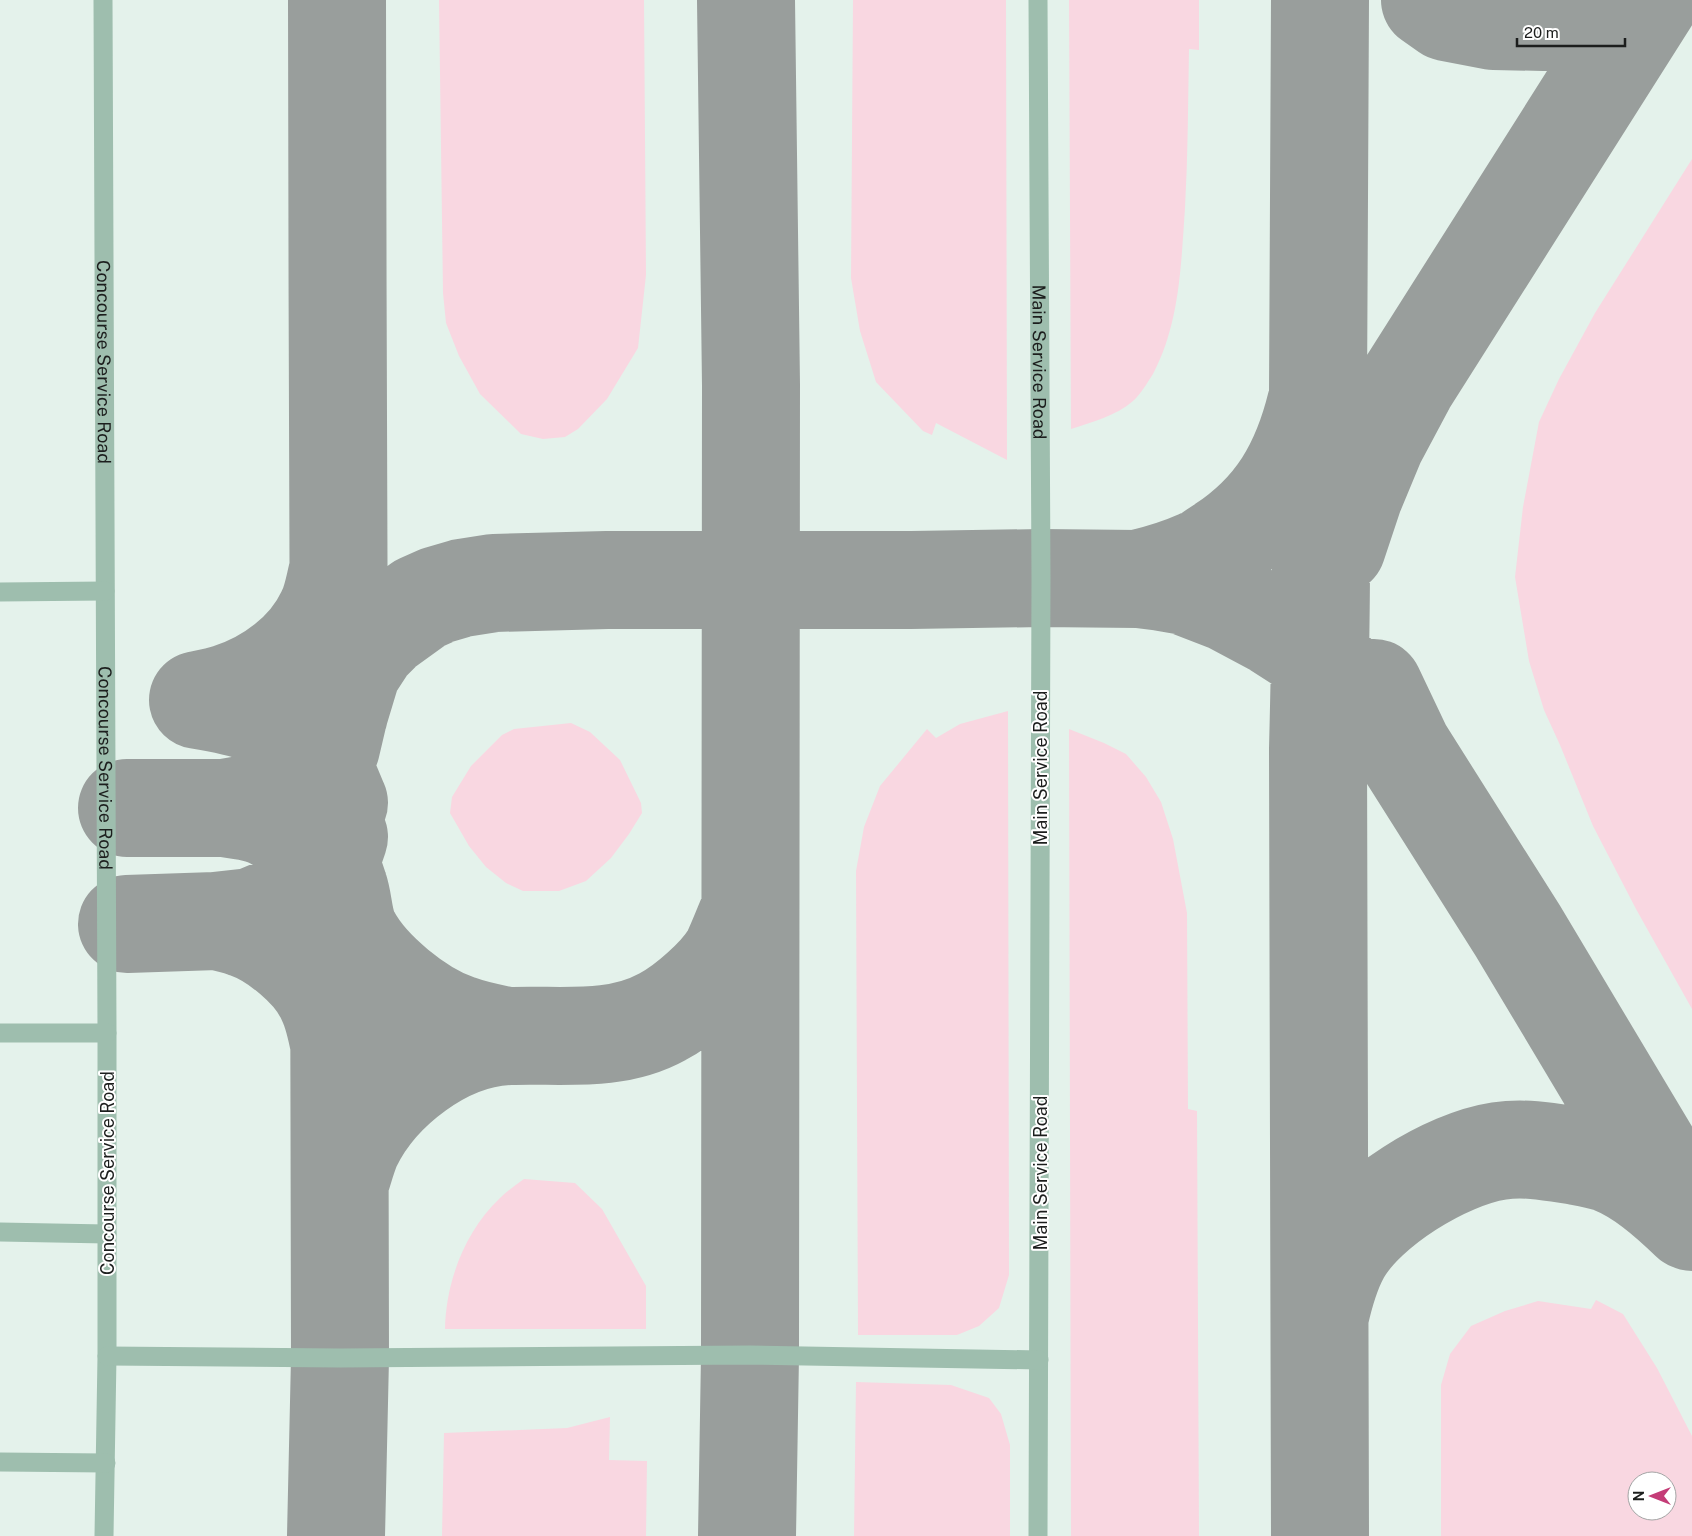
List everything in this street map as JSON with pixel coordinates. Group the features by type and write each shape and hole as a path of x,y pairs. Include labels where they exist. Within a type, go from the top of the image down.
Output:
{"lane":[{"name":"Concourse Service Road","path":"103,0 107,1033 107,1356 104,1536"},
{"name":"Main Service Road","path":"1038,0 1041,568 1038,1536"},
{"path":"0,592 105,591"},
{"path":"0,1033 107,1033"},
{"path":"0,1232 107,1234"},
{"path":"107,1356 340,1358 750,1355 1040,1360"},
{"path":"0,1462 106,1463"}],"shaded area":[{"path":"0,0 1692,0 1692,1536 0,1536"},
{"path":"439,0 644,0 646,275 638,348 607,399 578,429 565,437 543,439 521,434 480,394 459,356 446,323 443,293"},
{"path":"853,0 1006,0 1007,460 936,423 932,435 923,431 876,382 860,331 851,278"},
{"path":"1069,0 1199,0 1199,50 1189,49 1184,229 1178,293 1169,334 1153,374 1136,398 1111,415 1071,429"},
{"path":"1692,159 1692,1009 1636,909 1593,826 1544,710 1529,661 1515,577 1523,507 1539,422 1559,379 1595,313"},
{"path":"1008,711 1009,1275 999,1308 979,1326 957,1335 858,1335 856,871 864,827 880,786 927,729 936,738 960,724"},
{"path":"571,723 590,732 620,760 641,803 642,813 611,858 586,881 559,891 523,891 506,883 486,867 469,846 450,813 452,797 471,766 502,735 514,729"},
{"path":"1069,729 1126,754 1146,777 1161,802 1173,839 1187,913 1188,1109 1197,1111 1199,1536 1071,1536"},
{"path":"524,1179 575,1183 602,1209 646,1286 646,1329 445,1329 449,1293 467,1241 488,1211 503,1195"},
{"path":"1596,1300 1623,1314 1657,1368 1692,1436 1692,1536 1441,1536 1441,1385 1450,1354 1471,1326 1505,1311 1538,1301 1591,1309"},
{"path":"856,1382 951,1385 989,1398 1001,1414 1010,1445 1010,1536 854,1536"},
{"path":"610,1417 609,1460 647,1461 646,1536 442,1536 444,1433 567,1428"}],"taxiway":[{"path":"337,0 339,714"},
{"path":"746,0 751,385 750,1355 747,1536"},
{"path":"1320,0 1318,395 1321,528 1318,749 1320,1536"},
{"path":"1430,0 1447,12 1494,21 1544,22 1590,12 1616,0"},
{"path":"1337,546 1354,495 1376,442 1408,382 1650,0"},
{"path":"1138,579 1176,568 1205,556 1241,531 1257,517 1271,501 1294,466 1310,426 1316,404"},
{"path":"337,575 326,612 318,626 309,639 286,662 272,672 243,687 228,693 198,700 247,710 277,722 291,731 304,741 315,754 339,803"},
{"path":"507,1036 471,1028 444,1018 428,1010 397,987 370,961 350,933 341,894 330,866 307,843 269,818 252,812 224,808 270,800 305,782 322,764 331,747 352,670 369,644 384,629 420,603 438,595 462,588 494,583 607,580 1041,578 1138,579 1162,582 1185,586 1229,603 1274,627 1305,647 1335,672 1370,709 1403,749"},
{"path":"1374,688 1403,749 1518,931 1692,1222"},
{"path":"127,808 224,808"},
{"path":"339,837 329,866 315,883 286,903 252,917 216,921 238,926 269,940 303,967 320,988 326,999 339,1043"},
{"path":"336,1536 340,1358 339,891"},
{"path":"340,1182 352,1146 364,1125 379,1105 417,1071 439,1057 462,1046 486,1039 510,1036 587,1036 606,1034 625,1031 662,1017 681,1005 700,989 725,963 731,954 750,909"},
{"path":"127,924 216,921"},
{"path":"1320,1315 1328,1284 1337,1261 1353,1237 1369,1220 1388,1203 1410,1188 1456,1164 1478,1156 1499,1151 1529,1150 1594,1159 1622,1169 1643,1181 1690,1221"}]}
